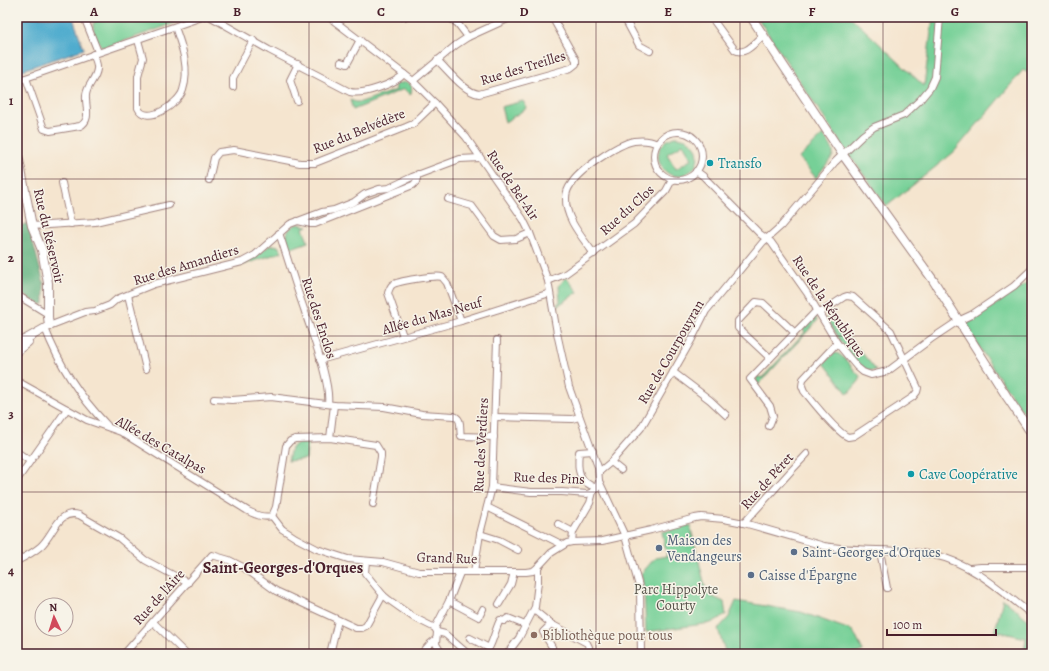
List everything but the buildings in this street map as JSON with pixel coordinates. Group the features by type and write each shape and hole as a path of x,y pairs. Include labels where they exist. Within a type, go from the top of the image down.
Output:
{"street":[{"path":"26,78 44,129 50,131 84,124 88,117 86,103 87,91 98,67 96,53 86,17"},
{"path":"17,81 202,17"},
{"path":"211,17 355,93 363,92 397,80 404,74"},
{"name":"Rue de Bel-Air","path":"329,17 413,81 456,125 530,232 548,282 569,387 600,472 600,481 626,536 640,590 641,654"},
{"path":"449,17 458,24 468,37"},
{"path":"413,81 437,60 468,37 512,17"},
{"name":"Rue des Treilles","path":"437,60 465,88 479,94 571,68 576,64 576,60 552,17"},
{"path":"624,17 640,45 650,51"},
{"path":"711,17 737,52 744,52 763,36"},
{"path":"751,17 843,154 933,280 1032,434"},
{"name":"Rue de Courpouyran","path":"600,472 611,462 641,428 692,340 706,311 763,242 795,210 825,173 868,130 904,116 930,88 935,77 940,17"},
{"path":"138,40 143,58 138,76 138,108 144,115 156,114 177,101 184,89 184,52 175,27"},
{"path":"233,87 233,78 253,40"},
{"path":"341,62 347,64 360,40"},
{"path":"297,101 290,80 298,64"},
{"name":"Rue du Belvédère","path":"209,180 214,158 219,152 234,150 300,163 315,163 413,124 435,103"},
{"path":"657,144 671,134 684,133 689,136 698,144 701,151 700,165 696,171"},
{"name":"Rue du Clos","path":"594,254 575,227 568,212 566,197 571,183 583,172 615,149 633,141 650,141 657,144 654,158 655,164 662,175 672,180 685,179 696,171"},
{"name":"Rue du Réservoir","path":"17,150 32,226 42,250 48,283 47,327 61,365 89,405 108,427"},
{"name":"Rue des Amandiers","path":"47,327 85,312 95,311 110,305 117,299 163,282 242,262 255,255 290,224 354,202 365,194 380,189 389,188 418,174 460,159 480,158"},
{"name":"Rue de la République","path":"696,171 703,176 760,234 767,238 819,311 837,343 857,367 863,372 871,375 888,371 958,321 970,315 1014,286 1032,269"},
{"name":"Rue du Clos","path":"548,282 565,274 634,224 666,191 672,180"},
{"path":"62,184 71,224"},
{"path":"448,199 472,206 494,236 501,240 516,239 530,232"},
{"path":"32,226 106,221 169,205"},
{"name":"Rue des Enclos","path":"279,233 328,388 331,404 330,438"},
{"path":"403,336 388,293 390,288 396,283 435,276 442,277 447,283 462,321"},
{"name":"Allée du Mas Neuf","path":"320,360 462,321 550,293"},
{"path":"17,295 48,314"},
{"path":"128,295 146,369"},
{"path":"769,426 773,416 770,406 750,379 794,332 819,311 847,296 854,297 891,331 917,384 917,392 913,397 854,436 848,437 843,434 804,391 802,386 803,379 837,343"},
{"path":"770,358 738,328 738,321 756,302 763,303 794,332"},
{"path":"17,344 47,327"},
{"path":"17,351 29,341 30,338"},
{"name":"Rue des Verdiers","path":"474,572 480,534 492,487 497,340"},
{"path":"673,372 710,400 726,415"},
{"name":"Allée des Catalpas","path":"17,381 87,420 121,432 257,515 265,517 272,516"},
{"path":"214,398 232,400 271,397 331,404 384,407 422,414 454,416 459,420 461,436 494,437"},
{"path":"17,480 67,409"},
{"path":"495,417 572,419 579,417"},
{"path":"272,516 276,507 287,444 295,439 330,438 376,445 379,449 381,457 373,504"},
{"path":"572,542 573,532 590,503 595,490 580,476 578,470 578,452 593,451"},
{"path":"17,452 30,461"},
{"name":"Rue de Péret","path":"744,523 807,454"},
{"path":"611,462 621,470"},
{"name":"Rue des Pins","path":"492,487 531,492 587,494 595,490 600,481"},
{"path":"487,507 563,545"},
{"path":"17,561 42,545 63,517 69,514 75,514 80,515 119,538 145,560 188,583"},
{"name":"Grand Rue","path":"272,516 282,529 296,538 317,549 348,559 396,565 419,572 526,572 532,571 538,567"},
{"path":"507,654 519,638 534,608 538,587 538,567 551,553 563,545 572,542 602,541 695,518 708,517 744,523 824,546 934,555 970,568 1032,615"},
{"path":"558,524 573,532"},
{"path":"480,534 499,540 518,550"},
{"path":"880,551 887,588"},
{"name":"Rue de l'Aire","path":"124,654 212,555 229,560 243,567 276,591 338,620"},
{"path":"366,561 365,573 383,595 413,617 445,634 468,654"},
{"path":"970,568 1032,567"},
{"path":"499,604 511,584 514,572"},
{"path":"442,654 436,641 436,630 460,573"},
{"path":"330,654 338,620 356,628 364,627 383,595"},
{"path":"449,601 477,619 483,609"},
{"path":"534,608 551,624 587,643 589,647 588,654"},
{"path":"470,638 489,648 494,640 494,630 499,618 504,621 508,618 525,625"},
{"path":"153,622 186,654"},
{"path":"551,624 543,632 552,647"},
{"path":"421,654 431,642 436,641"}],"green space":[{"path":"108,17 192,17 107,47 102,47 95,35 93,25 94,22"},
{"path":"757,17 851,17 924,86 933,17 1032,17 1032,75 1023,70 954,152 887,206 842,145"},
{"path":"407,82 411,85 412,90 410,95 404,89 353,110 350,100 361,102 396,90 395,84"},
{"path":"523,101 527,108 505,122 501,107"},
{"path":"823,135 832,148 833,156 816,178 799,158"},
{"path":"674,137 679,137 693,144 698,156 694,169 679,176 671,175 665,171 660,164 658,157 660,149 665,142","holes":["683,144 692,159 676,169 667,154"]},
{"path":"28,223 44,284 44,304 39,304 17,291 17,227"},
{"path":"297,224 308,226 303,228 308,242 289,249 287,234 293,226"},
{"path":"269,246 278,246 282,252 236,267 248,261"},
{"path":"566,277 578,292 556,307 556,305 560,302 559,286"},
{"path":"1032,280 1032,425 965,325"},
{"path":"829,313 876,370 866,370 854,359 826,318"},
{"path":"815,316 817,321 758,385 756,380 757,376 762,378 805,332 802,328"},
{"path":"836,353 845,359 860,376 860,380 848,394 824,363"},
{"path":"298,443 308,443 306,459 288,461 291,448"},
{"name":"Parc Hippolyte Courty","path":"690,525 707,594 724,602 726,615 711,623 646,632 644,589 641,574 655,558 667,556 662,532"},
{"path":"1003,599 1031,622 1032,621 1032,654 1024,654 1026,638 995,631"},
{"path":"736,601 801,612 853,631 863,651 855,654 726,654 718,629 729,617"}],"water":[{"path":"17,17 74,17 84,49 17,72"}],"place":[{"name":"Transfo","path":"710,163"},
{"name":"Cave Coopérative","path":"911,474"},
{"name":"Maison des Vendangeurs","path":"659,548"},
{"name":"Saint-Georges-d'Orques","path":"794,552"},
{"name":"Caisse d'Épargne","path":"751,575"},
{"name":"Bibliothèque pour tous","path":"534,635"}],"district":[{"name":"Saint-Georges-d'Orques","path":"283,568"}]}
